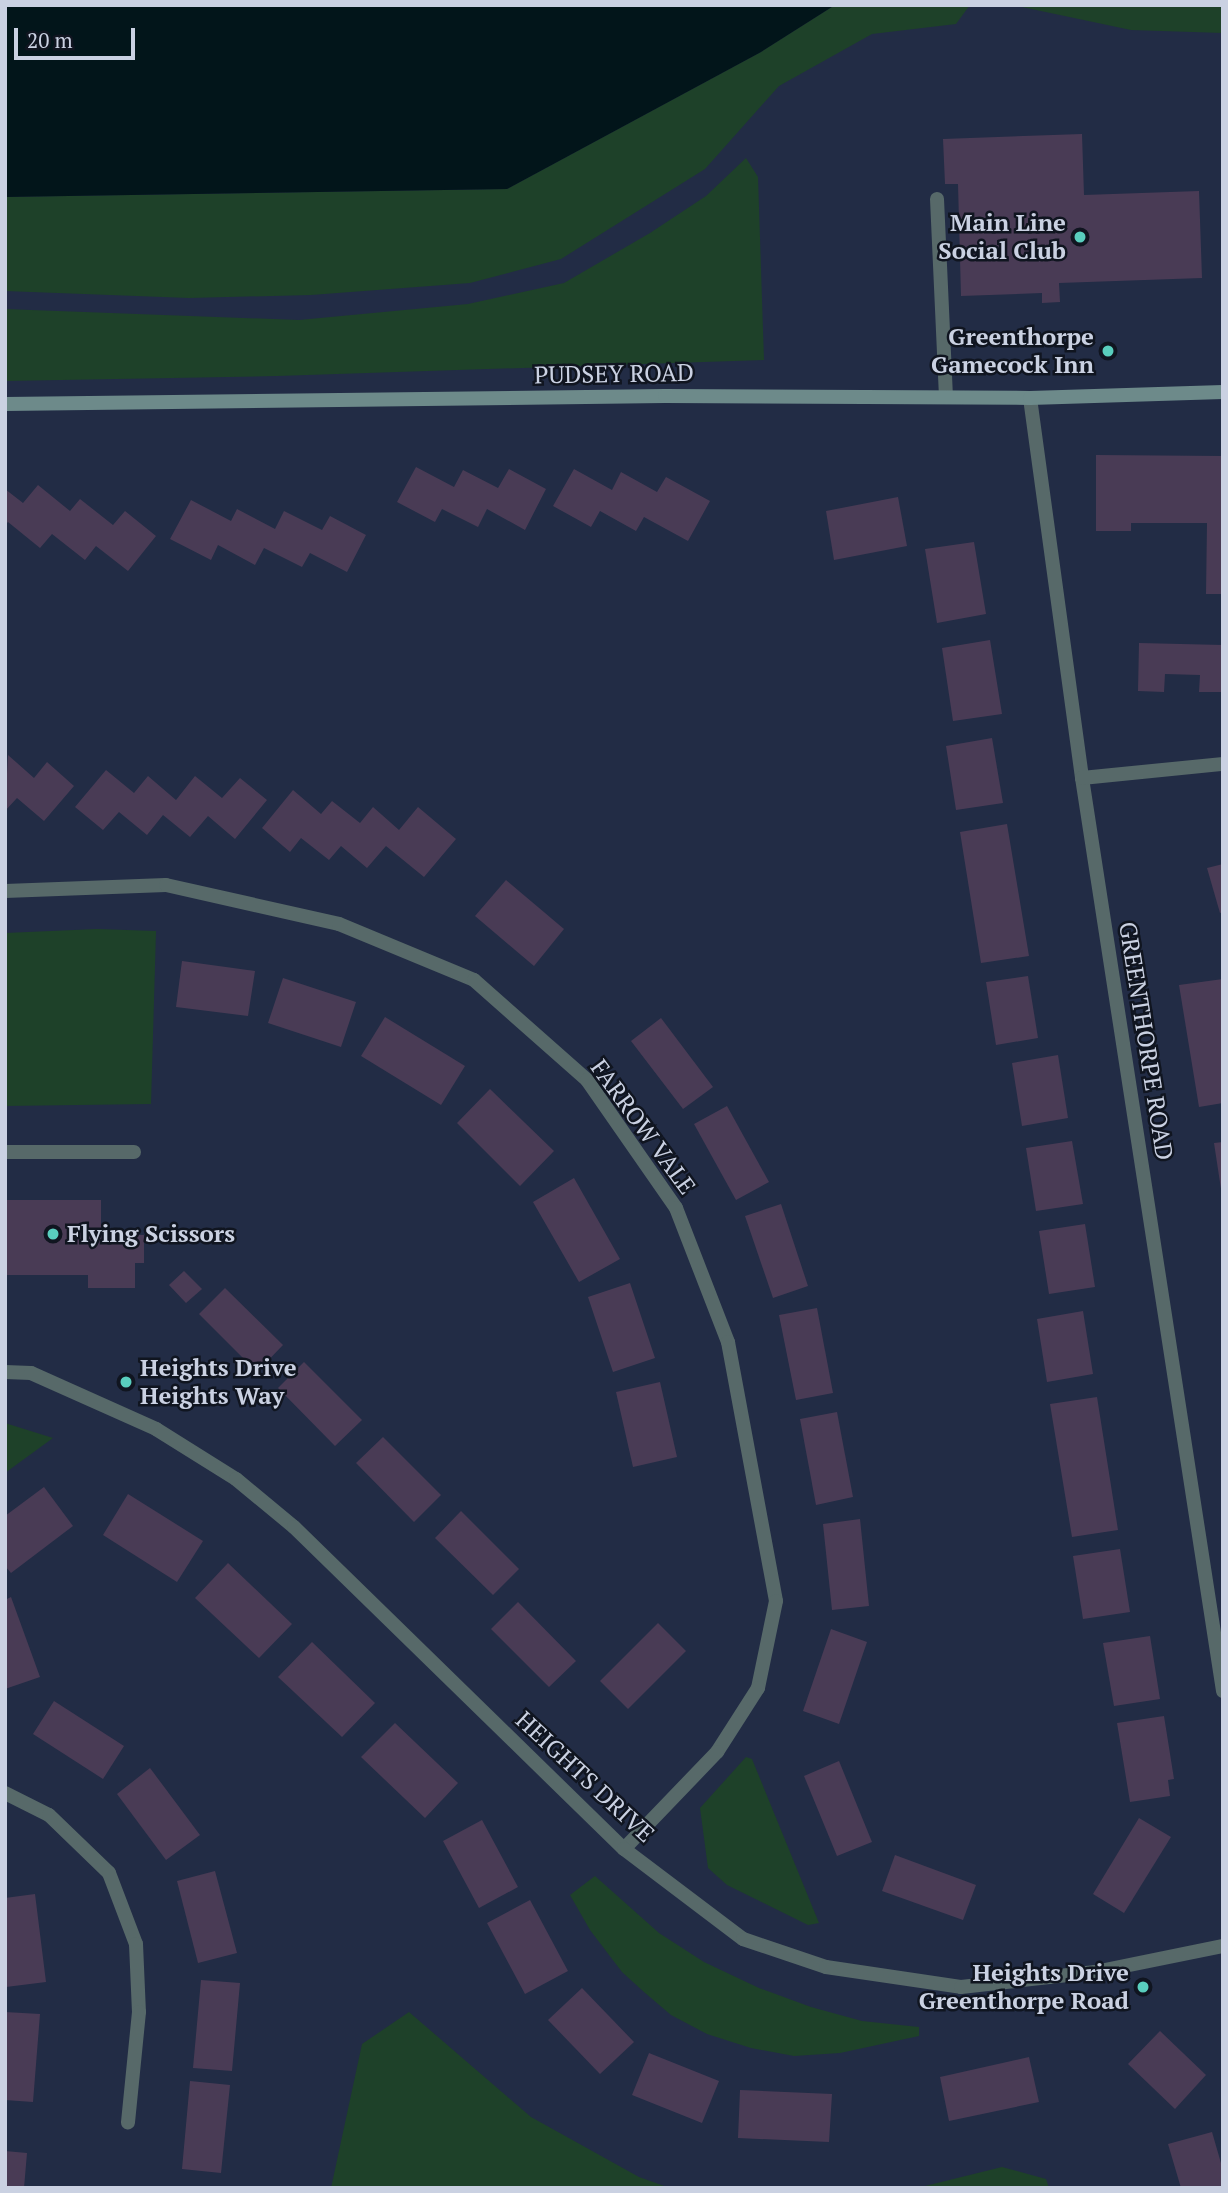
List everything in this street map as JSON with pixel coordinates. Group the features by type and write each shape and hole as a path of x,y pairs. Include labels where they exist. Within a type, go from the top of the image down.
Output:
{"main road":[{"name":"PUDSEY ROAD","path":"5,404 946,395 1030,398 1223,392"}],"street":[{"path":"937,199 946,395"},
{"name":"GREENTHORPE ROAD","path":"1030,398 1082,778 1223,1691"},
{"path":"1082,778 1223,764"},
{"name":"FARROW VALE","path":"5,891 166,885 339,924 474,980 587,1080 676,1208 728,1342 776,1601 758,1688 717,1752 624,1849"},
{"path":"5,1152 134,1152"},
{"name":"HEIGHTS DRIVE","path":"5,1372 31,1373 144,1424 236,1479 294,1527 624,1849 743,1939 826,1967 961,1987 1095,1972 1223,1946"},
{"path":"5,1793 49,1815 108,1873 136,1944 139,2012 128,2122"}],"green space":[{"path":"835,5 970,5 956,24 872,34 779,86 705,169 561,259 470,283 311,295 189,298 5,291 5,197 507,189 761,52"},
{"path":"1013,5 1223,5 1223,33 1131,30"},
{"path":"746,158 758,177 764,360 277,376 5,381 5,309 299,320 468,304 564,283 650,233 706,196"},
{"path":"97,929 156,931 151,1104 5,1106 5,933"},
{"path":"5,1423 53,1438 5,1473"},
{"path":"746,1757 752,1759 819,1923 808,1925 727,1885 708,1868 700,1808"},
{"path":"595,1876 659,1933 704,1962 759,1988 811,2007 862,2021 919,2027 919,2036 840,2053 794,2056 751,2048 707,2034 671,2015 644,1992 622,1972 590,1930 570,1895"},
{"path":"409,2012 531,2117 639,2177 670,2188 331,2188 362,2044"},
{"path":"1002,2167 1046,2179 1049,2188 917,2188"}],"shaded area":[{"path":"5,5 835,5 761,52 507,189 5,197"}],"building":[{"name":"Main Line Social Club","path":"1082,134 1084,195 1199,191 1202,278 1059,283 1060,302 1042,303 1042,293 961,296 958,184 945,184 943,139"},
{"path":"1096,455 1223,456 1223,594 1206,594 1207,523 1131,523 1131,531 1096,531"},
{"path":"416,467 454,487 463,470 498,488 509,469 546,489 525,530 487,509 478,527 442,509 435,522 397,502"},
{"path":"574,469 612,490 621,472 657,492 666,477 710,501 688,541 644,517 636,531 600,511 591,527 553,506"},
{"path":"38,485 70,511 80,499 113,525 125,511 156,536 128,571 96,546 85,560 52,534 40,548 8,522 5,525 5,489 23,503"},
{"path":"898,497 907,546 834,560 826,511"},
{"path":"191,500 231,521 237,509 275,529 284,511 322,530 330,516 366,535 347,572 310,553 302,567 264,548 255,565 218,545 211,560 170,539"},
{"path":"974,542 986,614 937,623 925,549"},
{"path":"990,640 1002,714 953,721 942,648"},
{"path":"1139,643 1223,645 1223,692 1199,692 1200,675 1165,674 1164,692 1138,691"},
{"path":"992,738 1003,803 956,810 946,746"},
{"path":"8,755 34,778 47,762 74,786 44,821 17,798 5,811"},
{"path":"106,770 134,793 148,776 176,800 195,776 222,798 240,778 267,800 235,839 208,816 190,837 163,815 147,835 119,812 103,830 75,807"},
{"path":"293,790 321,814 332,801 360,823 373,807 399,830 418,807 456,839 424,877 386,846 367,868 341,846 329,860 301,838 290,852 262,828"},
{"path":"1007,824 1029,956 981,963 960,832"},
{"path":"1223,864 1223,912 1220,913 1207,868"},
{"path":"506,880 564,929 534,966 475,916"},
{"path":"182,961 255,971 248,1016 176,1007"},
{"path":"1028,976 1038,1038 996,1045 986,982"},
{"path":"283,978 356,1002 341,1047 268,1023"},
{"path":"1223,979 1223,1103 1199,1107 1179,985"},
{"path":"385,1017 465,1066 441,1105 361,1056"},
{"path":"661,1018 713,1087 683,1109 631,1041"},
{"path":"1058,1055 1068,1118 1022,1126 1012,1063"},
{"path":"490,1089 554,1151 520,1186 457,1123"},
{"path":"727,1106 769,1182 736,1200 694,1124"},
{"path":"1072,1141 1083,1204 1036,1211 1026,1148"},
{"path":"1223,1142 1223,1188 1221,1189 1214,1143"},
{"path":"574,1178 620,1259 579,1282 533,1202"},
{"path":"5,1200 101,1200 101,1235 144,1235 144,1263 135,1263 135,1288 88,1288 88,1275 5,1275"},
{"path":"781,1204 808,1286 773,1298 745,1216"},
{"path":"1085,1224 1095,1287 1049,1294 1039,1231"},
{"path":"184,1271 202,1289 186,1303 169,1285"},
{"path":"630,1283 655,1358 613,1372 588,1297"},
{"path":"225,1288 283,1345 257,1372 199,1314"},
{"path":"817,1308 833,1393 796,1400 779,1315"},
{"path":"1083,1311 1093,1374 1047,1382 1037,1319"},
{"path":"304,1362 362,1420 335,1446 278,1388"},
{"path":"660,1382 677,1457 633,1467 616,1392"},
{"path":"1097,1397 1118,1530 1072,1537 1050,1404"},
{"path":"837,1412 853,1497 816,1505 800,1419"},
{"path":"383,1437 441,1495 414,1522 356,1463"},
{"path":"44,1487 73,1526 11,1573 5,1566 5,1516"},
{"path":"128,1494 203,1541 177,1582 103,1535"},
{"path":"461,1511 519,1569 493,1595 435,1538"},
{"path":"860,1519 869,1606 832,1610 823,1524"},
{"path":"1120,1549 1130,1612 1083,1619 1073,1556"},
{"path":"228,1563 292,1624 259,1658 195,1598"},
{"path":"11,1597 40,1677 5,1689 5,1600"},
{"path":"518,1602 576,1661 549,1687 491,1629"},
{"path":"658,1623 686,1651 628,1709 600,1681"},
{"path":"831,1629 867,1642 839,1724 803,1711"},
{"path":"1150,1636 1160,1699 1114,1706 1103,1643"},
{"path":"312,1642 375,1703 342,1737 278,1677"},
{"path":"54,1701 124,1746 103,1779 33,1734"},
{"path":"1164,1716 1174,1779 1168,1780 1170,1796 1130,1802 1117,1723"},
{"path":"395,1723 458,1783 425,1818 361,1757"},
{"path":"839,1761 872,1842 837,1856 804,1776"},
{"path":"150,1768 200,1835 166,1860 117,1794"},
{"path":"1139,1818 1171,1837 1124,1913 1093,1894"},
{"path":"482,1820 518,1887 479,1908 443,1841"},
{"path":"895,1855 976,1885 963,1920 882,1891"},
{"path":"215,1871 237,1953 198,1963 177,1881"},
{"path":"35,1894 46,1982 6,1987 5,1898"},
{"path":"530,1900 568,1971 525,1994 487,1923"},
{"path":"201,1980 240,1983 232,2071 193,2068"},
{"path":"582,1988 634,2042 600,2074 548,2020"},
{"path":"5,2012 40,2014 33,2102 5,2100"},
{"path":"1160,2031 1206,2075 1175,2109 1128,2064"},
{"path":"649,2053 719,2081 702,2123 632,2095"},
{"path":"1029,2057 1039,2102 949,2121 940,2077"},
{"path":"190,2081 230,2085 221,2173 182,2169"},
{"path":"740,2090 832,2094 829,2142 738,2138"},
{"path":"1212,2132 1223,2170 1223,2188 1181,2188 1168,2144"},
{"path":"5,2151 27,2153 24,2188 5,2188"}],"place":[{"name":"Main Line Social Club","path":"1080,237"},
{"name":"Greenthorpe Gamecock Inn","path":"1108,351"},
{"name":"Flying Scissors","path":"53,1234"},
{"name":"Heights Drive Heights Way","path":"126,1382"},
{"name":"Heights Drive Greenthorpe Road","path":"1143,1987"}]}
